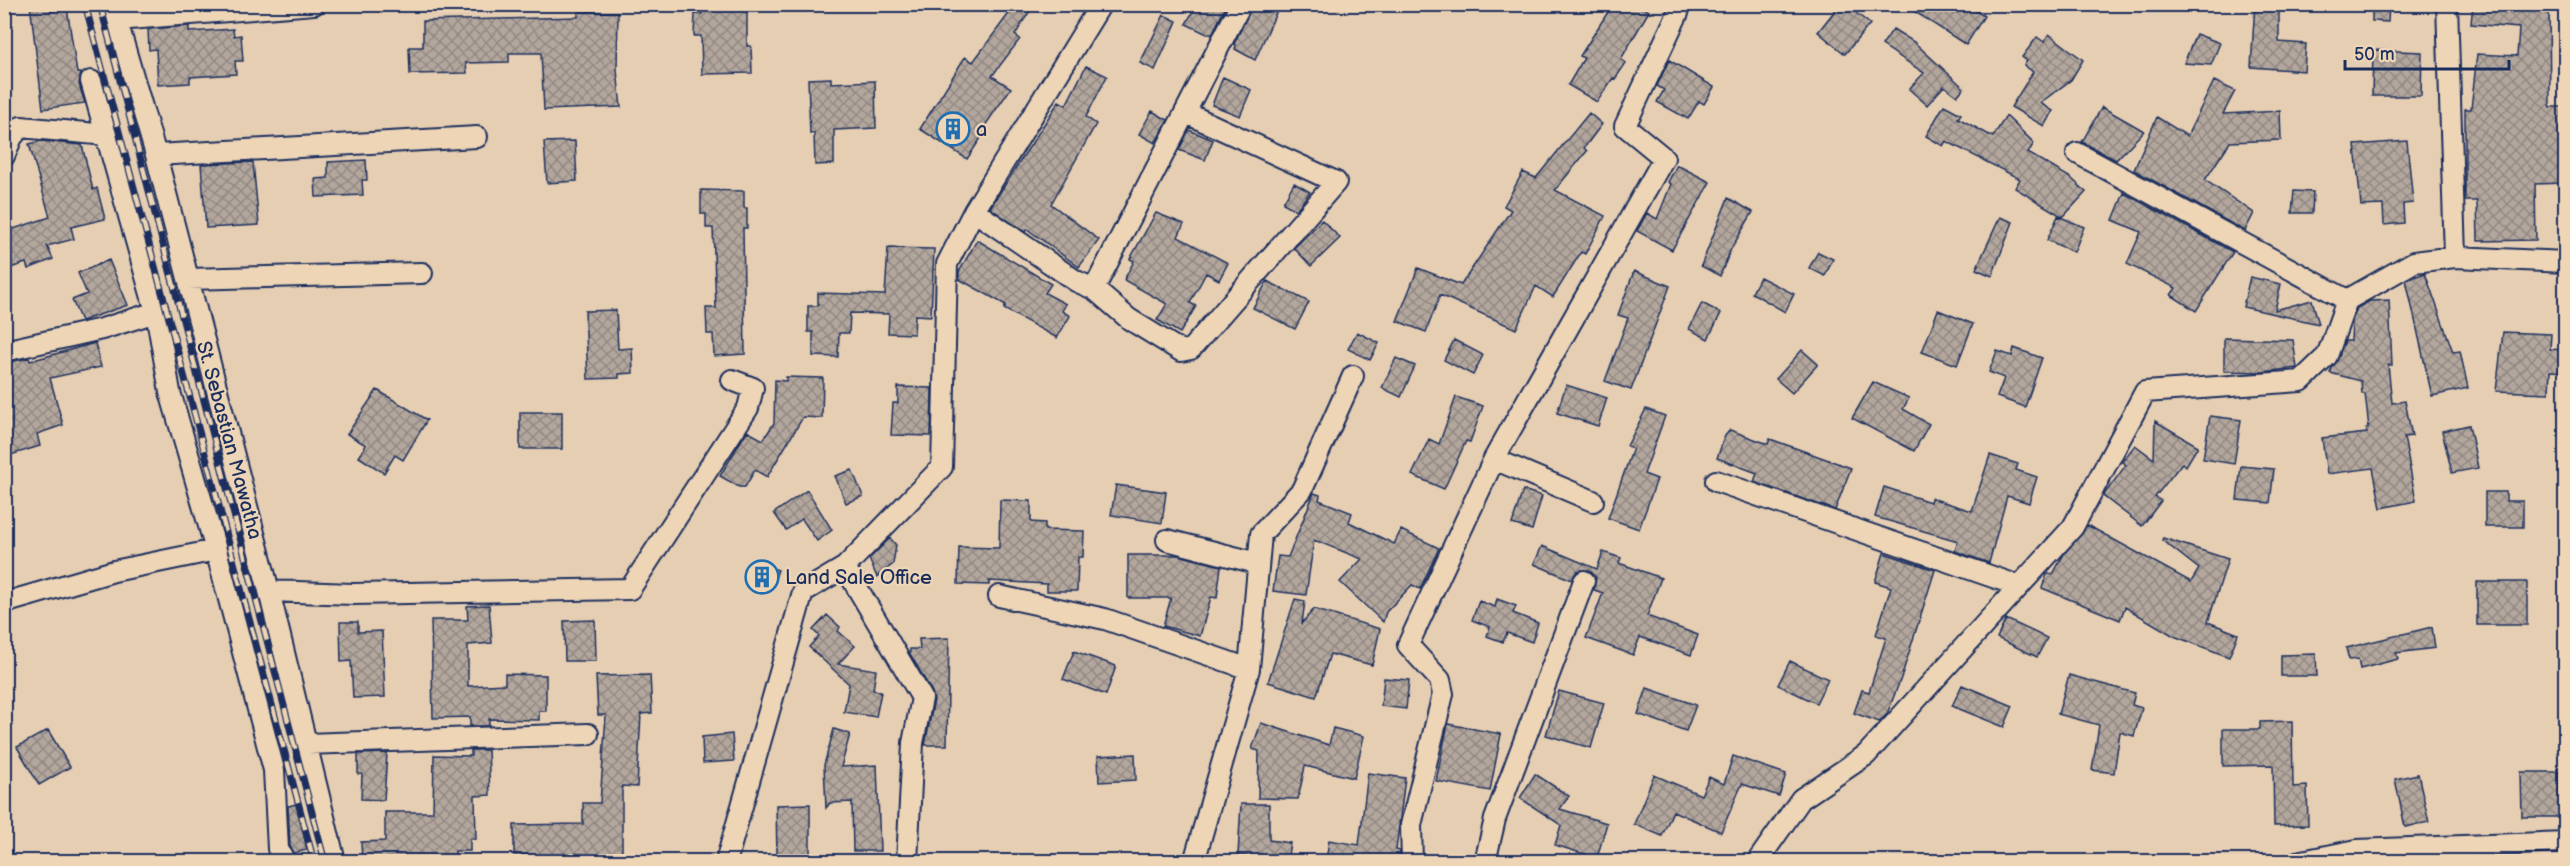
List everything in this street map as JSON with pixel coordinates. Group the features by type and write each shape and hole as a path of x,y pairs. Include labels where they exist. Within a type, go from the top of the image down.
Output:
{"street":[{"path":"114,12 314,4"},
{"path":"726,861 803,592 845,567 942,467 947,264 974,211 1101,4"},
{"path":"1094,289 1241,4"},
{"path":"2446,4 2455,257"},
{"name":"St. Sebastian Mawatha","path":"114,12 156,155 269,591 335,861"},
{"path":"1412,861 1411,825 1443,694 1440,680 1408,645 1494,459 1664,158 1625,126 1678,13"},
{"path":"91,81 156,312 170,392 216,550 274,770 278,849 285,861"},
{"path":"974,211 1076,281 1094,289 1129,319 1181,351 1191,349 1336,182 1186,113"},
{"path":"4,156 12,137 21,127 107,135"},
{"path":"156,155 477,137"},
{"path":"2077,153 2348,300"},
{"path":"1757,861 1801,799 1866,755 2073,527 2145,392 2301,381 2327,356 2348,300 2414,262 2455,257 2565,262"},
{"path":"188,279 422,273"},
{"path":"4,351 102,329 156,312"},
{"path":"1194,861 1250,669 1261,534 1302,490 1353,376"},
{"path":"269,591 353,594 630,589 748,408 753,388 732,380"},
{"path":"1494,459 1593,501"},
{"path":"1716,481 2019,586"},
{"path":"1167,540 1257,563"},
{"path":"4,603 114,571 216,550"},
{"path":"845,567 922,698 913,743 907,861"},
{"path":"1485,861 1495,819 1584,581"},
{"path":"999,596 1105,619 1250,669"},
{"path":"307,744 588,734"},
{"path":"2297,861 2357,850 2565,842"}],"building":[{"path":"30,4 51,4 51,11 67,8 77,73 81,73 79,84 85,103 43,109"},
{"path":"702,4 747,4 747,46 751,46 752,73 702,74 701,36 694,36 695,14 702,14"},
{"path":"1016,4 1034,4 1015,35 1020,39 992,76 1011,88 984,127 987,129 967,159 920,129 965,57 973,62"},
{"path":"1197,4 1227,4 1212,34 1186,24"},
{"path":"1253,4 1280,4 1255,60 1235,49 1234,44"},
{"path":"1613,4 1636,4 1649,11 1621,59 1626,63 1597,102 1568,85 1584,58 1580,56"},
{"path":"1840,4 1845,4 1870,24 1845,54 1818,32"},
{"path":"1903,4 1965,4 1984,16 1966,45"},
{"path":"2255,4 2279,4 2279,42 2306,44 2304,71 2251,67"},
{"path":"2372,4 2389,4 2388,22 2372,21"},
{"path":"2473,4 2549,4 2550,107 2565,107 2564,183 2535,184 2536,240 2478,241 2477,201 2465,201 2465,109 2471,109 2477,54 2517,56 2519,28 2471,24"},
{"path":"578,12 618,12 617,70 621,107 544,110 541,53 509,53 509,62 466,63 467,73 410,74 409,47 423,47 423,21 578,17"},
{"path":"1164,15 1177,21 1155,70 1140,63"},
{"path":"189,26 189,32 233,29 234,36 241,35 243,61 235,61 236,74 190,77 190,83 158,85 156,49 149,50 148,29"},
{"path":"1893,29 1914,42 1964,88 1957,96 1944,86 1927,105 1909,89 1924,73 1882,45"},
{"path":"2049,34 2083,60 2071,80 2040,103 2053,111 2044,126 2011,107 2033,72 2024,65 2027,61 2022,57 2037,37 2044,42"},
{"path":"2196,34 2220,43 2211,65 2184,63"},
{"path":"2373,50 2422,52 2421,96 2372,96"},
{"path":"1669,60 1714,87 1704,104 1699,101 1688,119 1657,102 1664,90 1657,86"},
{"path":"1086,66 1107,76 1086,117 1096,124 1051,204 1099,240 1079,267 1027,229 1025,232 990,208 1059,101 1066,105"},
{"path":"1223,77 1251,90 1240,116 1212,105"},
{"path":"831,78 831,83 875,81 876,128 834,130 834,164 815,165 814,133 810,134 808,79"},
{"path":"2214,81 2235,91 2223,114 2280,111 2281,140 2230,142 2205,180 2254,213 2245,231 2134,170 2157,117 2187,136"},
{"path":"1944,105 1961,114 1958,118 1993,137 2006,116 2034,143 2028,153 2071,178 2086,192 2063,217 2015,188 2020,179 1946,141 1943,146 1926,136"},
{"path":"2102,107 2144,131 2116,160 2082,142"},
{"path":"1152,111 1168,120 1155,143 1139,134"},
{"path":"1589,113 1602,124 1584,148 1587,151 1555,190 1605,216 1585,254 1581,252 1553,297 1536,286 1516,329 1440,295 1426,332 1397,321 1418,268 1461,285 1511,210 1504,206 1523,172 1536,178"},
{"path":"1189,130 1213,140 1205,160 1179,150"},
{"path":"41,141 82,145 93,190 97,188 105,219 71,227 74,239 47,246 53,259 28,269 26,263 4,270 4,232 50,217 29,144"},
{"path":"575,141 577,181 547,183 544,142"},
{"path":"2407,141 2413,203 2403,204 2404,223 2384,225 2383,205 2361,206 2355,145"},
{"path":"366,160 367,180 362,180 363,195 316,197 315,179 328,178 328,162"},
{"path":"253,162 259,225 206,228 201,164"},
{"path":"1677,165 1710,182 1672,250 1637,231 1647,213 1657,219 1671,184 1668,182"},
{"path":"1294,183 1310,192 1296,210 1283,203"},
{"path":"701,190 744,191 744,208 747,208 747,228 743,228 745,354 714,356 713,334 707,334 706,308 716,308 713,228 706,228 706,214 701,214"},
{"path":"2294,191 2313,192 2312,213 2292,213"},
{"path":"2124,193 2233,252 2196,311 2171,295 2176,288 2127,264 2141,232 2113,220"},
{"path":"1728,198 1753,212 1731,249 1720,276 1701,266"},
{"path":"1156,213 1184,224 1178,237 1228,263 1219,280 1206,273 1190,303 1196,306 1180,333 1157,320 1167,304 1124,280 1134,261 1130,259"},
{"path":"2058,216 2084,227 2074,252 2047,240"},
{"path":"2000,217 2013,222 1992,276 1976,269"},
{"path":"1322,220 1340,238 1311,266 1294,248"},
{"path":"977,240 1051,284 1045,293 1066,304 1062,311 1070,316 1057,338 1004,309 1006,305 959,279 959,272"},
{"path":"888,248 934,249 931,316 915,315 914,334 888,333 889,314 850,313 849,333 839,333 838,357 813,356 813,332 808,332 808,306 818,306 818,293 885,295"},
{"path":"1818,252 1833,259 1825,276 1809,268"},
{"path":"109,260 128,305 81,321 72,300 87,294 78,273"},
{"path":"1634,271 1670,286 1631,390 1605,381 1628,318 1618,315"},
{"path":"2425,273 2453,352 2460,351 2468,388 2432,396 2406,280"},
{"path":"1760,277 1794,294 1785,312 1752,293"},
{"path":"2250,277 2281,284 2275,310 2312,300 2319,324 2243,307"},
{"path":"1267,281 1309,302 1295,329 1253,308"},
{"path":"2389,300 2392,365 2388,365 2392,403 2405,401 2412,436 2404,437 2416,501 2381,508 2373,468 2327,474 2322,438 2367,433 2366,428 2369,428 2361,381 2330,373 2345,341 2351,341 2352,321 2357,308 2370,301"},
{"path":"1702,303 1721,313 1708,339 1689,329"},
{"path":"616,310 618,349 632,348 633,373 619,374 619,378 588,379 585,311"},
{"path":"1938,310 1973,324 1957,365 1922,352"},
{"path":"1357,332 1379,343 1370,360 1348,349"},
{"path":"2503,332 2551,334 2550,349 2565,350 2565,372 2550,371 2549,393 2496,391"},
{"path":"2224,338 2293,340 2297,368 2262,372 2224,371"},
{"path":"1454,340 1483,355 1473,375 1444,360"},
{"path":"95,343 101,367 50,378 63,425 37,434 40,446 4,457 4,363 29,358 30,361"},
{"path":"2014,348 2042,358 2025,407 1997,397 2004,378 1989,372 1997,351 2012,356"},
{"path":"1802,350 1818,364 1792,393 1776,379"},
{"path":"1396,358 1415,366 1401,397 1382,388"},
{"path":"786,377 823,378 822,418 803,417 767,477 755,470 745,487 739,487 720,476 747,431 763,440 774,423 775,380 786,381"},
{"path":"1873,382 1909,398 1903,409 1929,424 1914,451 1852,418"},
{"path":"1566,385 1607,398 1598,426 1557,413"},
{"path":"898,387 932,388 931,436 891,435 893,403 898,403"},
{"path":"377,390 427,420 403,460 395,455 384,473 359,457 366,445 347,434"},
{"path":"1456,397 1483,406 1470,442 1466,441 1444,489 1412,475 1429,439 1439,444"},
{"path":"1646,409 1665,416 1644,474 1657,479 1639,529 1608,518 1633,448 1627,446"},
{"path":"520,412 562,412 562,449 520,449"},
{"path":"2210,416 2241,420 2234,464 2203,459"},
{"path":"2155,421 2198,446 2186,466 2182,463 2155,497 2161,501 2142,526 2103,496 2126,465 2122,462 2135,445 2154,459"},
{"path":"2469,425 2478,468 2452,473 2442,431"},
{"path":"1730,430 1768,444 1770,439 1851,468 1835,510 1754,482 1757,473 1717,458 1725,436"},
{"path":"1990,455 2018,464 2016,470 2037,477 2029,503 2007,496 1989,563 1955,551 1958,541 1875,517 1884,487 1930,502 1931,498 1972,511"},
{"path":"2241,466 2274,469 2270,503 2237,500"},
{"path":"852,470 863,496 846,503 835,476"},
{"path":"1116,485 1166,492 1162,523 1111,515"},
{"path":"807,490 832,530 817,541 802,519 786,530 774,513"},
{"path":"1523,490 1542,496 1532,530 1512,524"},
{"path":"2485,492 2506,492 2506,501 2523,501 2523,527 2485,527"},
{"path":"1314,493 1320,495 1319,500 1352,513 1349,522 1394,544 1401,530 1439,548 1420,589 1412,585 1386,612 1383,622 1340,582 1362,559 1314,540 1306,595 1273,591 1278,556 1288,557"},
{"path":"1000,500 1031,501 1031,522 1045,523 1045,530 1084,531 1083,557 1078,557 1077,591 1047,591 1047,584 989,581 989,585 958,584 959,547 999,548"},
{"path":"2087,525 2191,582 2199,569 2162,540 2163,538 2228,559 2208,622 2238,634 2229,657 2174,636 2125,607 2120,620 2042,588 2047,574 2053,574 2064,554"},
{"path":"890,538 896,545 893,564 877,577 869,559"},
{"path":"1542,546 1597,569 1603,552 1621,558 1619,563 1661,578 1647,616 1698,635 1691,655 1640,637 1633,655 1586,638 1603,593 1594,590 1596,578 1589,570 1577,571 1572,580 1534,564"},
{"path":"1884,553 1935,570 1901,678 1887,714 1879,722 1854,713 1862,690 1869,692 1886,638 1876,635 1891,587 1875,582"},
{"path":"1128,555 1178,555 1221,566 1217,598 1211,597 1200,636 1163,626 1171,598 1128,598"},
{"name":"Land Sale Office","path":"754,562 778,570 770,591 746,583"},
{"path":"2477,582 2527,582 2527,625 2477,625"},
{"path":"1295,599 1305,601 1302,623 1314,609 1380,629 1372,665 1330,654 1316,697 1268,682"},
{"path":"1497,599 1516,606 1513,613 1538,623 1532,642 1507,633 1503,642 1487,636 1490,627 1472,620 1479,601 1495,607"},
{"path":"489,605 492,643 468,645 468,686 505,684 505,674 546,675 546,711 539,711 539,720 489,719 489,726 470,726 470,717 433,718 431,620 468,620 467,606"},
{"path":"827,615 840,627 838,631 855,646 838,664 876,670 873,690 881,692 876,717 844,712 849,684 809,647 819,636 813,630"},
{"path":"2006,619 2047,638 2037,657 1997,638"},
{"path":"595,620 596,661 565,661 564,621"},
{"path":"340,622 358,622 358,632 382,631 385,697 353,698 351,661 341,662"},
{"path":"2432,627 2435,648 2396,653 2398,659 2360,669 2358,659 2349,660 2346,648"},
{"path":"949,638 947,745 925,745 934,700 932,692 910,654 910,649 920,649 919,639"},
{"path":"1074,651 1116,666 1106,695 1063,679"},
{"path":"2316,654 2317,676 2281,676 2281,655"},
{"path":"1790,661 1828,679 1816,703 1778,685"},
{"path":"650,675 652,713 641,714 637,787 622,786 622,861 584,861 583,854 514,855 514,825 583,824 583,803 600,803 606,715 598,715 596,676"},
{"path":"2069,675 2135,693 2132,705 2142,708 2134,736 2120,732 2114,773 2092,770 2099,725 2058,714"},
{"path":"1384,678 1409,680 1406,709 1381,706"},
{"path":"1962,685 2013,706 2004,727 1952,706"},
{"path":"1647,688 1696,705 1686,731 1638,714"},
{"path":"1559,691 1604,703 1591,748 1546,735"},
{"path":"2292,721 2293,787 2307,786 2308,825 2274,826 2273,765 2223,766 2223,729 2260,729 2260,722"},
{"path":"1261,723 1329,745 1333,728 1364,736 1354,778 1305,766 1298,799 1258,798 1259,751 1252,749"},
{"path":"1448,724 1501,734 1490,791 1436,781"},
{"path":"834,729 850,734 841,767 877,765 880,851 853,851 852,802 830,803 826,808 824,765"},
{"path":"48,730 70,767 39,785 17,747"},
{"path":"732,734 734,761 703,763 702,737"},
{"path":"471,750 488,750 490,795 475,796 476,839 470,839 470,851 455,851 455,855 408,857 409,861 362,861 361,842 385,841 385,812 433,812 434,755 471,756"},
{"path":"387,753 384,800 361,799 362,774 358,774 358,754"},
{"path":"1135,754 1136,780 1099,782 1098,756"},
{"path":"1733,756 1786,774 1779,796 1742,784 1721,832 1673,811 1662,836 1634,824 1654,775 1701,795 1709,777 1724,784"},
{"path":"2521,772 2559,772 2560,817 2522,817"},
{"path":"1368,773 1405,778 1396,850 1400,851 1400,861 1326,861 1329,840 1359,845"},
{"path":"1535,774 1569,796 1560,809 1607,823 1597,858 1555,845 1561,825 1520,798"},
{"path":"2418,774 2429,822 2405,827 2395,779"},
{"path":"297,804 307,850 294,853 290,846 288,806"},
{"path":"810,804 810,854 777,856 776,805"},
{"path":"1241,804 1269,804 1269,840 1290,843 1287,861 1260,861 1260,858 1238,855"}],"railway":[{"path":"85,4 314,862"},
{"path":"100,4 325,862"}],"place":[{"name":"a","path":"953,129"},
{"name":"Land Sale Office","path":"762,577"}]}
